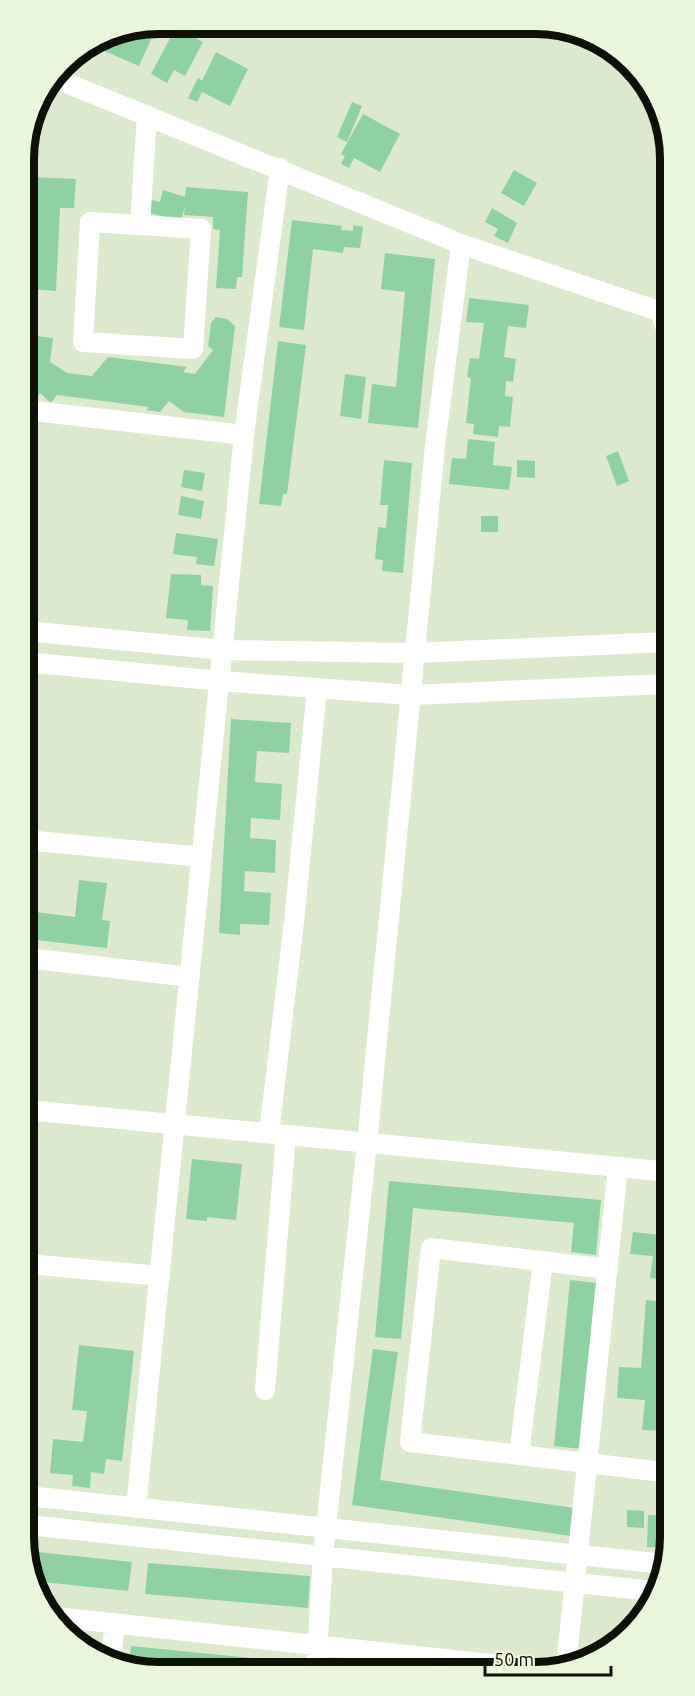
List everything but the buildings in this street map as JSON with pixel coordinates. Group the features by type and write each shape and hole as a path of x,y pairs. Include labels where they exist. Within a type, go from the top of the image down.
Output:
{"street":[{"path":"62,81 461,243 660,312"},
{"path":"140,225 147,115"},
{"path":"136,1508 244,435 280,168"},
{"path":"90,222 140,225 201,230 193,350 82,342 90,222"},
{"path":"317,1662 323,1556 367,1143 435,446 461,243"},
{"path":"35,411 244,435"},
{"path":"35,632 222,650 415,653 660,642"},
{"path":"35,663 219,681 411,694 660,684"},
{"path":"265,1390 278,1134 294,922 317,688"},
{"path":"35,841 202,858"},
{"path":"34,959 190,977"},
{"path":"34,1111 660,1171"},
{"path":"567,1657 618,1167"},
{"path":"608,1269 431,1248 410,1442 660,1472"},
{"path":"519,1455 543,1261"},
{"path":"34,1265 160,1276"},
{"path":"34,1497 657,1563"},
{"path":"34,1526 648,1590"},
{"path":"65,1618 473,1662"},
{"path":"112,1652 115,1623"}]}
